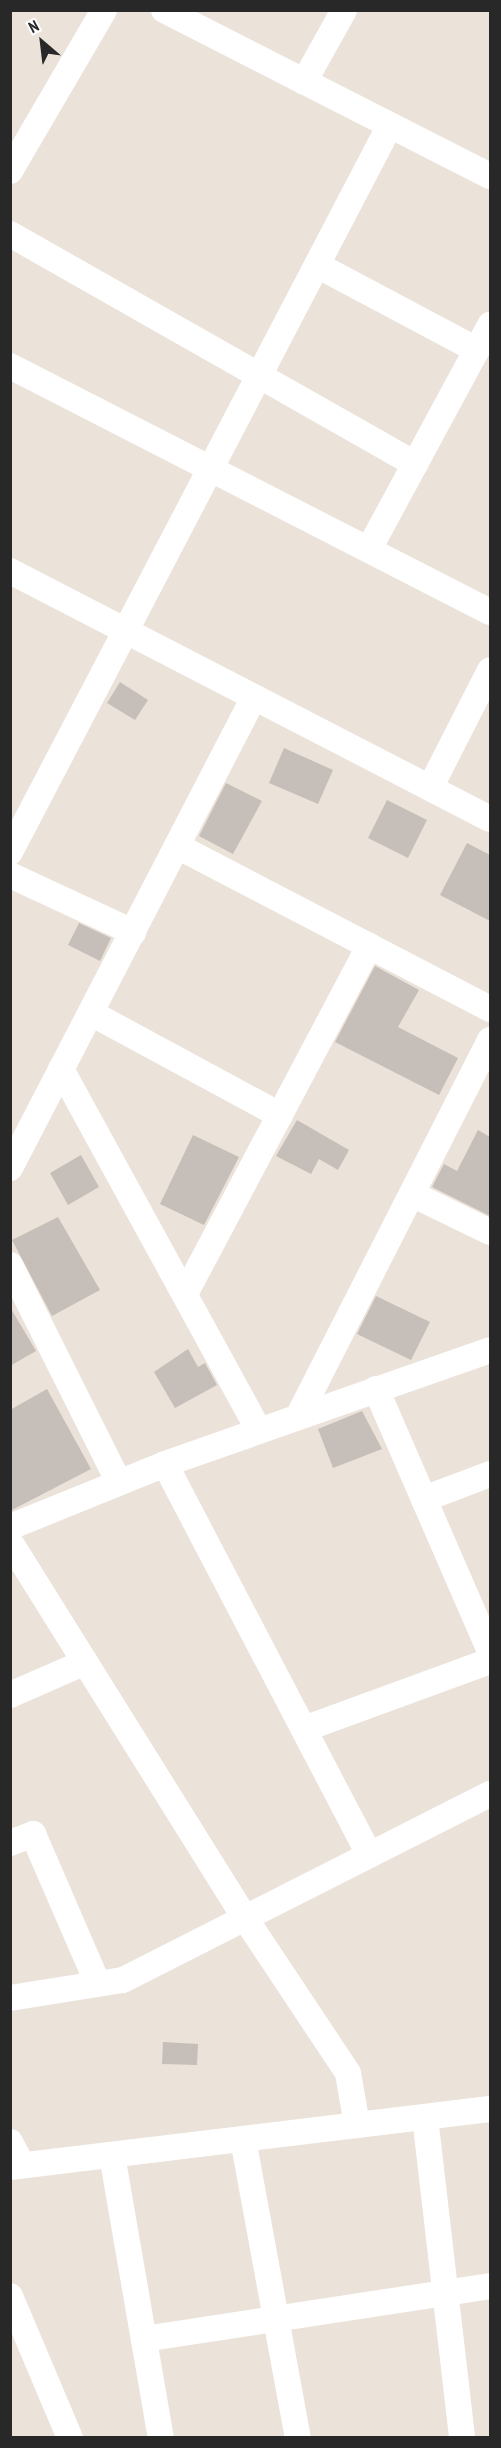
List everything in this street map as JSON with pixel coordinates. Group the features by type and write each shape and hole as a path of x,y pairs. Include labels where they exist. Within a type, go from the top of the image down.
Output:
{"street":[{"path":"10,171 104,10"},
{"path":"164,10 490,176"},
{"path":"304,82 344,10"},
{"path":"10,852 390,125"},
{"path":"10,234 415,464"},
{"path":"317,265 477,350"},
{"path":"369,549 490,325"},
{"path":"10,366 490,612"},
{"path":"10,571 490,819"},
{"path":"430,788 490,670"},
{"path":"10,1168 254,697"},
{"path":"177,846 490,1009"},
{"path":"10,875 133,932"},
{"path":"185,1294 369,946"},
{"path":"91,1013 280,1115"},
{"path":"300,1415 490,1040"},
{"path":"61,1070 258,1430"},
{"path":"412,1194 490,1232"},
{"path":"10,1265 117,1481"},
{"path":"10,1527 117,1481 490,1350"},
{"path":"376,1389 490,1651"},
{"path":"165,1464 369,1855"},
{"path":"424,1499 490,1474"},
{"path":"10,1542 245,1918 348,2073 357,2126"},
{"path":"304,1729 490,1661"},
{"path":"10,1695 85,1662"},
{"path":"10,1998 123,1980 490,1794"},
{"path":"10,1843 33,1834 98,1984"},
{"path":"10,2142 16,2166 490,2109"},
{"path":"425,2117 462,2438"},
{"path":"243,2139 279,2320 298,2438"},
{"path":"112,2155 160,2438"},
{"path":"144,2339 279,2320 445,2291 490,2286"},
{"path":"10,2296 70,2438"}],"building":[{"path":"120,682 148,700 135,720 107,703"},
{"path":"284,748 333,770 318,804 269,783"},
{"path":"226,783 262,801 233,854 199,836"},
{"path":"387,800 427,820 408,858 368,838"},
{"path":"467,843 490,855 490,921 440,895"},
{"path":"79,923 111,938 100,961 68,945"},
{"path":"375,966 419,990 398,1027 458,1058 439,1095 335,1042"},
{"path":"297,1120 349,1150 338,1170 319,1159 311,1174 276,1156"},
{"path":"478,1130 490,1137 490,1216 432,1187 444,1164 457,1171"},
{"path":"193,1135 239,1157 204,1225 160,1204"},
{"path":"81,1155 99,1187 68,1205 50,1173"},
{"path":"58,1217 100,1290 52,1316 12,1240"},
{"path":"376,1296 430,1322 411,1360 357,1334"},
{"path":"10,1307 36,1351 10,1366"},
{"path":"188,1349 198,1367 205,1363 217,1385 175,1408 154,1372"},
{"path":"47,1389 91,1469 10,1511 10,1410"},
{"path":"362,1411 382,1449 333,1468 318,1429"},
{"path":"163,2042 198,2044 197,2065 162,2064"}]}
